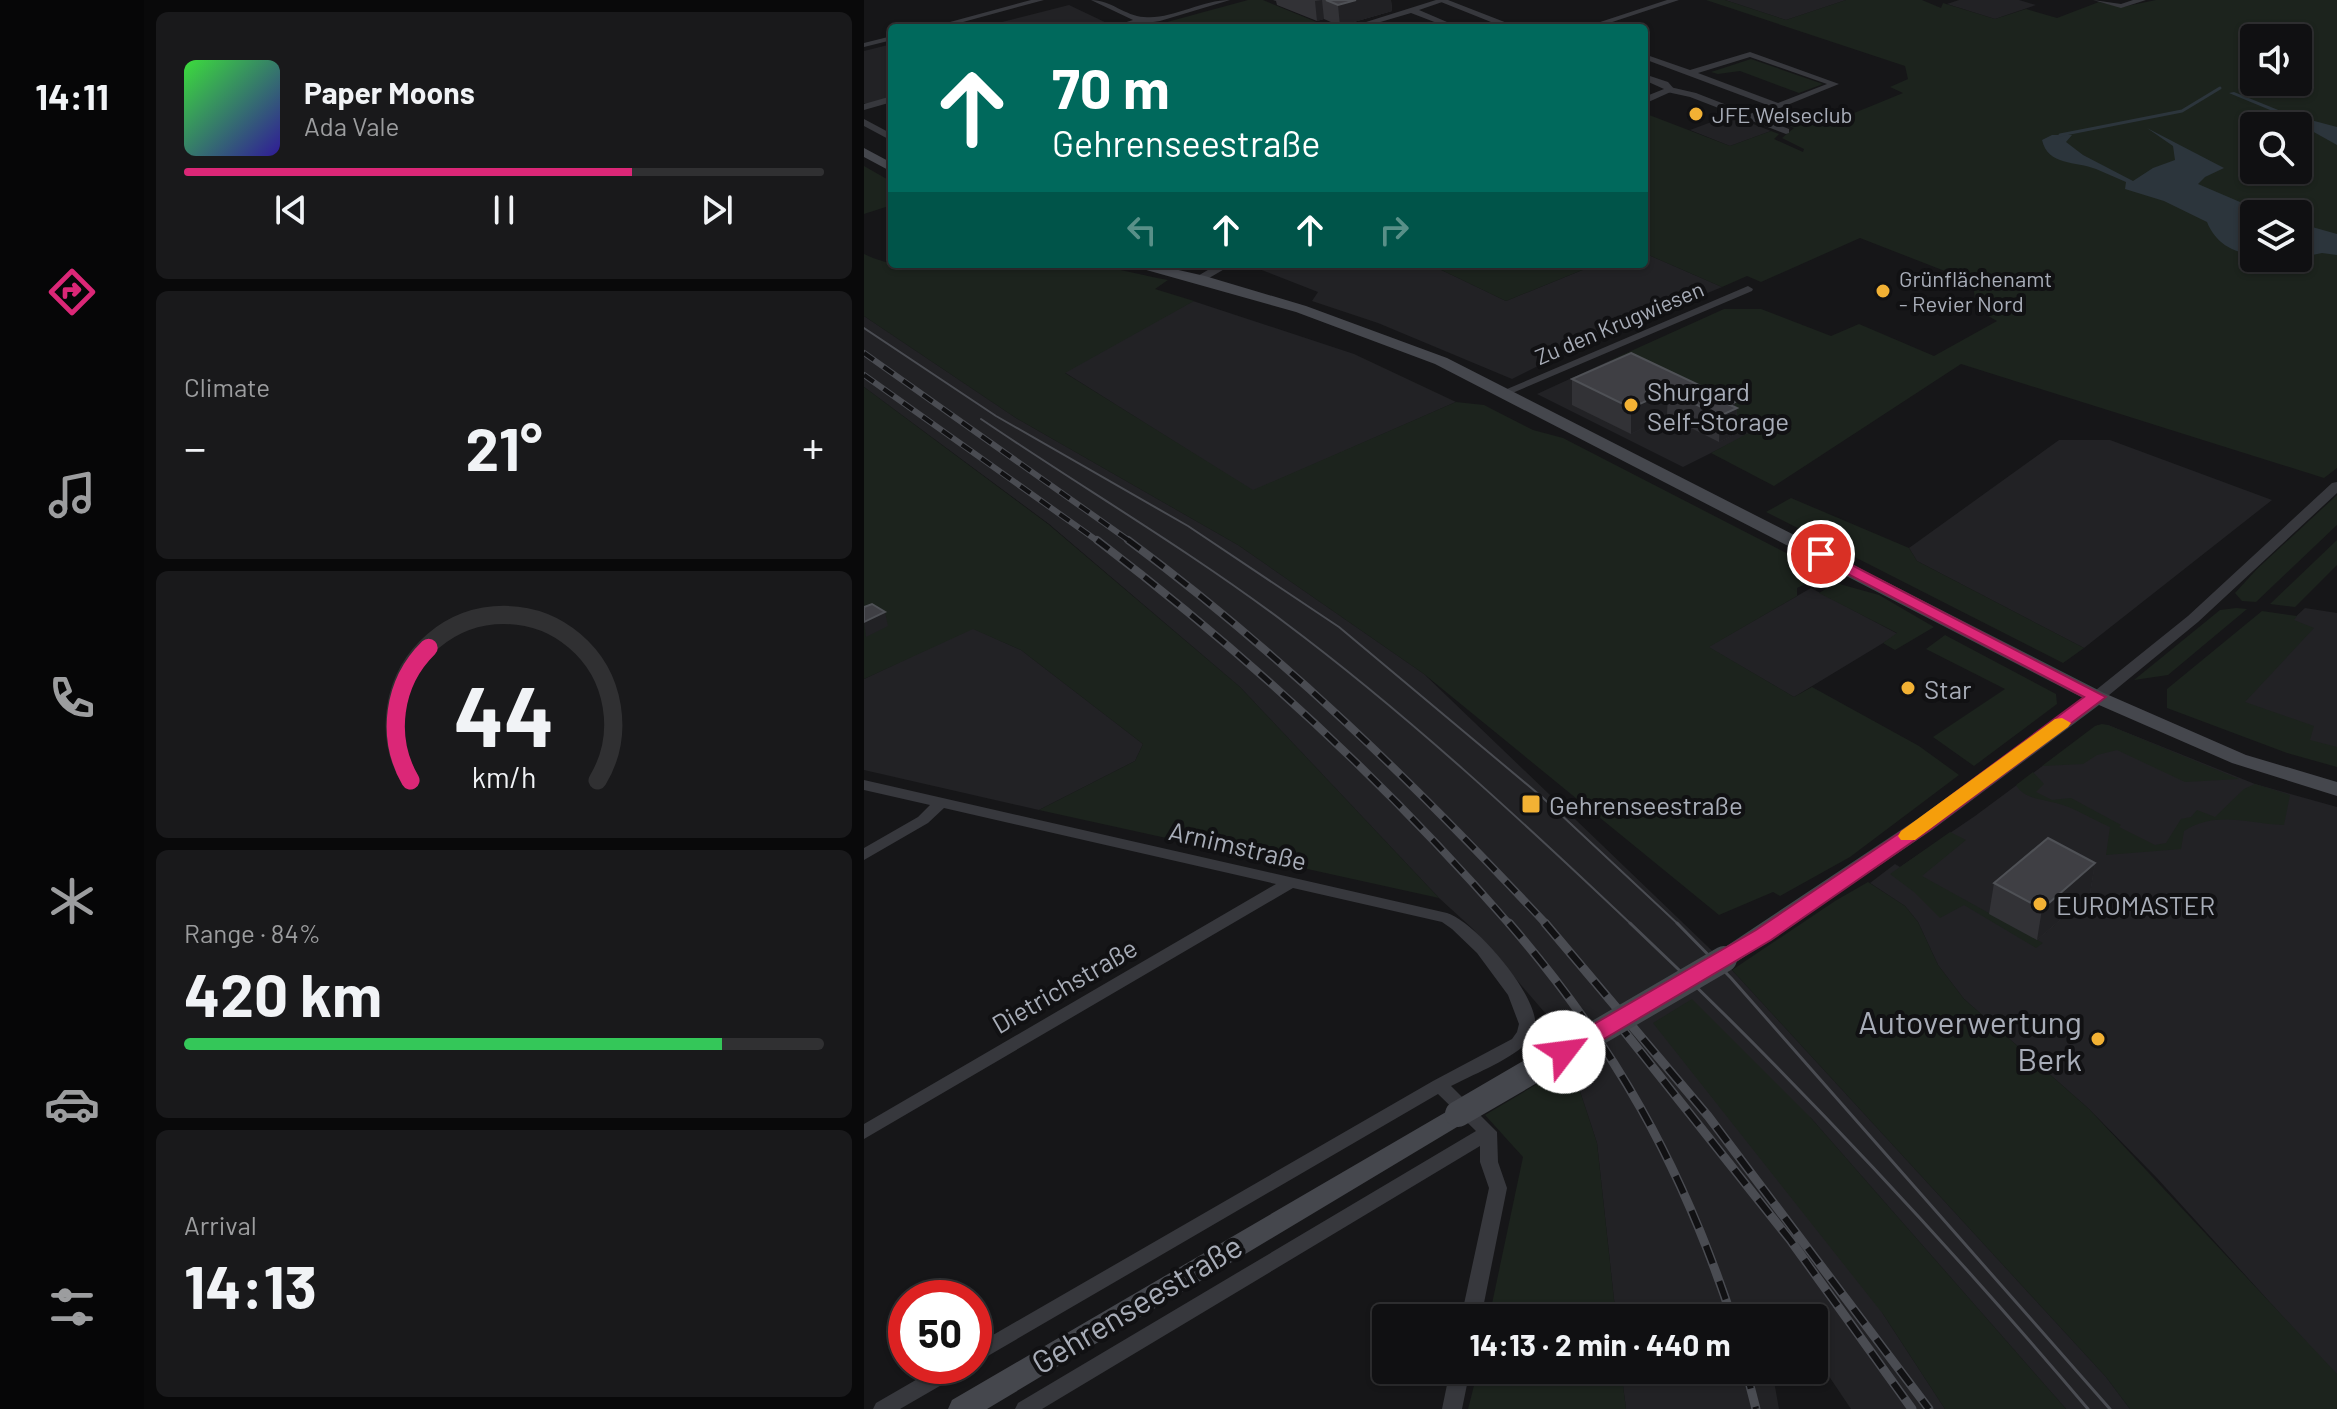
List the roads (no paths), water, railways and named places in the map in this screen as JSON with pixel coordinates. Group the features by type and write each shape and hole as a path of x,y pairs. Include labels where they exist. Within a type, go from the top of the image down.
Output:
{"main road":[{"path":"864,152 888,166"},
{"path":"1150,268 1200,279 1346,324 1441,361 2097,697 2239,759 2337,789"},
{"name":"Gehrenseestraße","path":"962,1409 1724,959 1924,825 2097,697"}],"street":[{"path":"947,24 1040,0"},
{"path":"1095,0 1141,20"},
{"path":"1125,24 1157,19 1226,0"},
{"path":"1364,24 1442,0 1505,24"},
{"path":"1599,24 1675,0"},
{"path":"2097,0 2121,6 2142,0"},
{"path":"1411,10 1447,24"},
{"path":"864,45 888,39"},
{"path":"1691,73 1750,54 1835,84 1750,117"},
{"path":"1648,57 1778,106"},
{"path":"1648,78 1665,84 1670,90"},
{"path":"1648,100 1670,90 1693,95 1786,131"},
{"path":"864,107 888,100"},
{"path":"864,122 888,136"},
{"path":"1200,279 1220,268"},
{"name":"Zu den Krugwiesen","path":"1506,392 1748,289"},
{"path":"2097,697 2193,619 2337,486"},
{"name":"Arnimstraße","path":"864,785 1447,918 1459,924 1507,981 1522,1007 1528,1021 1527,1032 1518,1043"},
{"path":"864,855 923,820 941,803"},
{"name":"Dietrichstraße","path":"864,1132 1290,883"},
{"name":"Gehrenseestraße","path":"992,1346 1439,1085 1518,1043"},
{"path":"1439,1085 1488,1132 1489,1162 1498,1188 1474,1304"},
{"name":"Gehrenseestraße","path":"1025,1409 1488,1132"},
{"path":"883,1409 926,1384"},
{"path":"1452,1409 1457,1384"}],"waterway":[{"path":"2060,135 2182,111 2220,88"}],"tram line":[{"path":"864,328 996,416 1188,526 1339,627 1542,797 1679,925"},
{"path":"981,419 1210,569 1330,657 1462,769 1632,925"},
{"path":"1630,923 1750,1040 1866,1160 2088,1409"},
{"path":"1679,925 1731,978 2110,1409"}],"railway":[{"path":"864,353 1131,542"},
{"path":"864,375 1099,542"},
{"path":"1097,540 1207,628 1313,722 1415,821 1510,925"},
{"path":"1128,540 1294,675 1398,772 1547,925"},
{"path":"1509,923 1581,1015 1641,1109 1691,1209 1727,1304"},
{"path":"1545,923 1708,1116 1929,1409"},
{"path":"1616,1021 1791,1241 1912,1409"},
{"path":"1750,1384 1756,1409"}],"place":[{"name":"JFE Welseclub","path":"1696,114"},
{"name":"Grünflächenamt - Revier Nord","path":"1883,291"},
{"name":"Shurgard Self-Storage","path":"1631,405"},
{"name":"Star","path":"1908,688"},
{"name":"Gehrenseestraße","path":"1531,804"},
{"name":"EUROMASTER","path":"2040,904"},
{"name":"Autoverwertung Berk","path":"2098,1039"}]}
